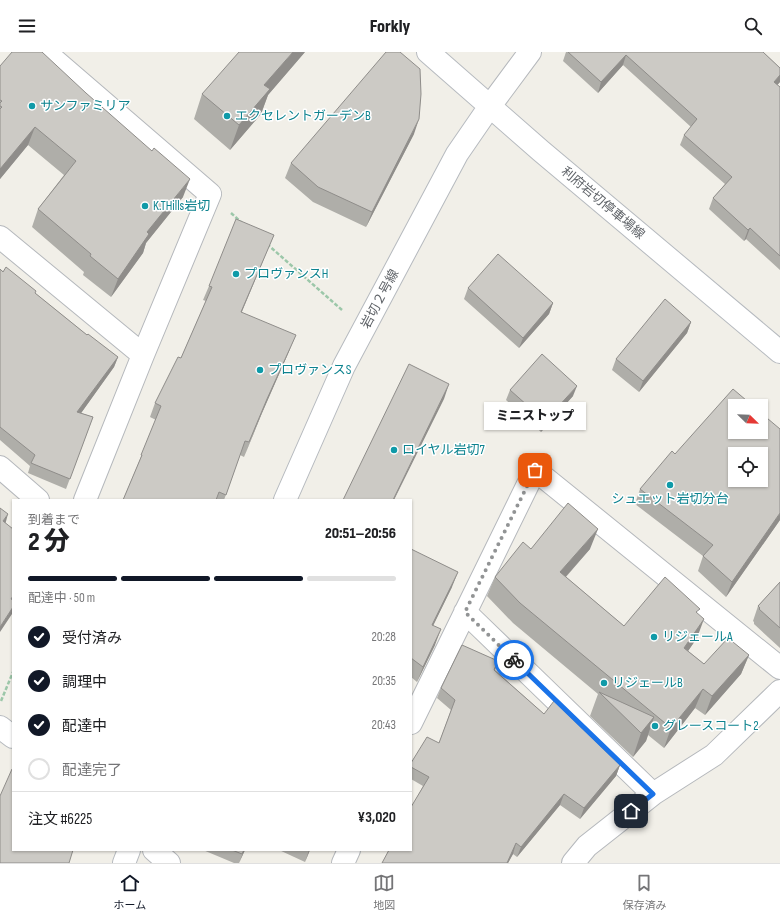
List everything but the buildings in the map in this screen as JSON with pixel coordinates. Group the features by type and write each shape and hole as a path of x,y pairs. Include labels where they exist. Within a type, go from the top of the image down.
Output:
{"street":[{"path":"45,52 210,194 143,354 85,499"},
{"name":"利府岩切停車場線","path":"428,52 541,151 780,352"},
{"name":"岩切２号線","path":"285,499 344,366 457,154 530,52"},
{"path":"0,237 143,354"},
{"path":"0,467 37,499"},
{"path":"412,721 535,470 780,668"},
{"path":"465,612 653,794"},
{"path":"574,863 588,846 653,794 714,755 780,691"},
{"path":"0,727 12,736"},
{"path":"124,863 130,851"},
{"path":"155,851 169,863"},
{"path":"343,863 349,851"}],"path":[{"path":"210,194 246,226"},
{"path":"264,241 342,310"},
{"path":"1,701 12,674"}],"way so far":[{"path":"514,660 465,612 535,470"}],"place":[{"name":"サンファミリア","path":"32,106"},
{"name":"エクセレントガーデンB","path":"227,116"},
{"name":"K.THills岩切","path":"145,206"},
{"name":"プロヴァンスH","path":"236,274"},
{"name":"プロヴァンスS","path":"260,370"},
{"name":"ロイヤル岩切7","path":"394,450"},
{"name":"ミニストップ","path":"535,470"},
{"name":"シュエット岩切分台","path":"670,485"},
{"name":"リジェールA","path":"654,637"},
{"name":"リジェールB","path":"604,683"},
{"name":"グレースコート2","path":"655,726"}],"route":[{"path":"514,660 653,794 631,811"}]}
